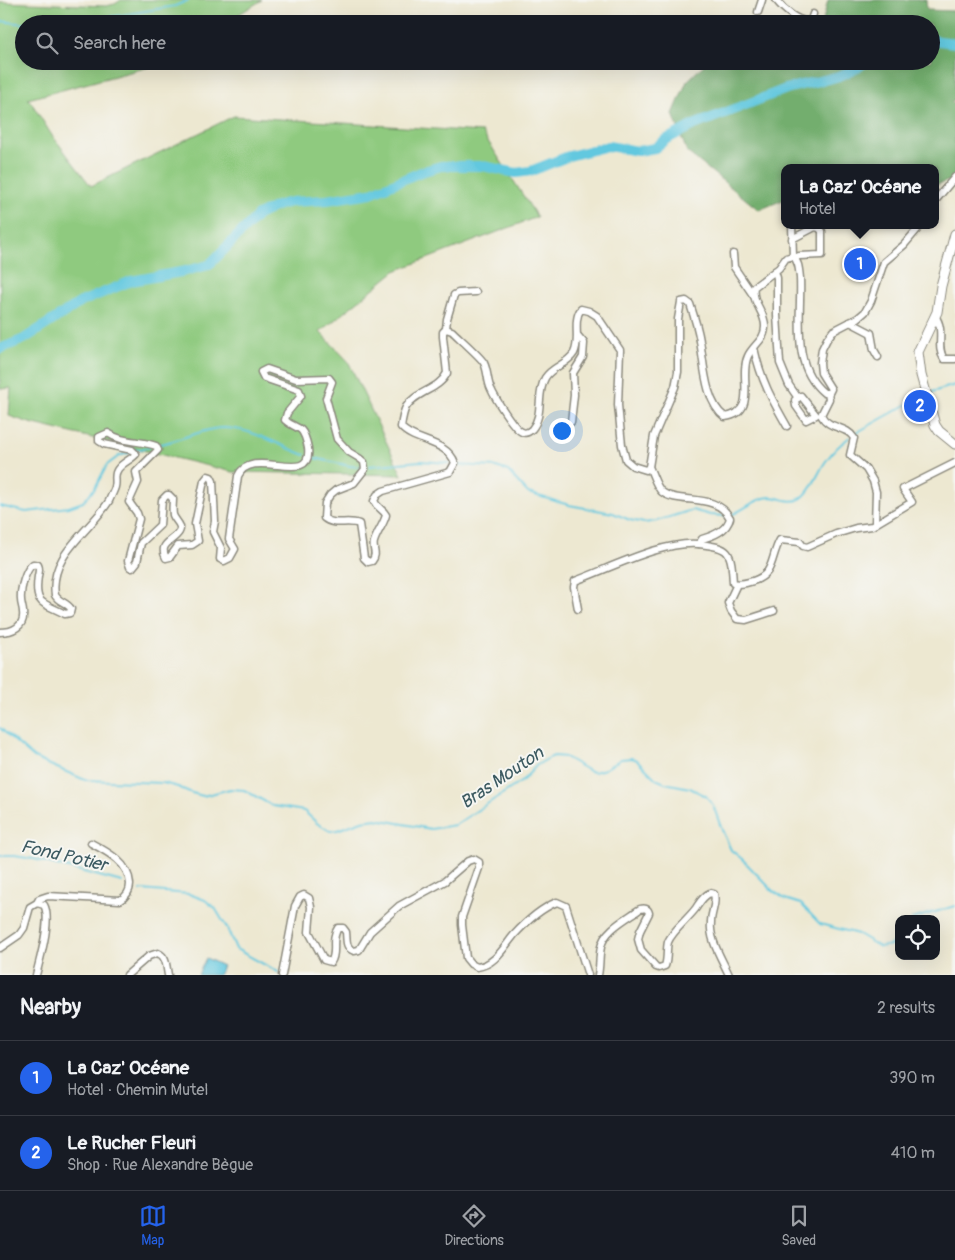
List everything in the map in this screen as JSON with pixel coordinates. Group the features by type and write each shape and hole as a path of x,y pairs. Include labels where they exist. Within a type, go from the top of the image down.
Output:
{"main road":[{"path":"955,234 935,316 918,352 936,425 939,431 955,444"}],"street":[{"path":"758,12 762,0"},
{"path":"776,0 793,15"},
{"path":"939,196 955,177"},
{"path":"792,229 794,257 800,279 800,340 803,357 819,389 824,393 828,393"},
{"path":"792,238 812,229"},
{"path":"753,295 754,287 775,271 786,258 822,255 822,231 820,229"},
{"path":"875,524 876,492 869,474 850,455 854,438 850,432 824,422 821,415 829,399 828,393 831,389 821,373 820,362 822,349 833,331 858,318 864,312 871,301 884,262 904,245 918,229"},
{"path":"699,544 702,540 714,535 729,523 730,518 727,512 719,506 695,498 670,496 660,490 649,468 654,436 675,387 678,372 678,319 681,302 686,301 690,304 700,340 704,373 719,412 725,417 734,416 740,411 743,404 746,395 747,356 762,338 765,330 765,321 753,295 734,267 733,254"},
{"path":"775,271 777,278 780,363 789,385 798,398"},
{"path":"0,632 11,631 18,627 23,620 24,613 20,600 21,592 28,569 33,564 39,566 36,592 39,600 65,614 70,613 69,605 54,595 56,572 67,550 96,519 109,500 116,485 117,470 136,454 132,450 104,444 99,441 99,437 103,434 108,433 117,439 150,444 156,446 158,450 136,472 138,482 129,502 139,519 128,561 130,567 132,568 136,565 141,543 160,525 162,500 167,495 173,498 173,516 180,529 166,544 164,550 166,558 170,557 178,546 192,545 198,541 195,524 204,481 208,476 213,481 215,521 212,529 221,548 220,559 224,561 230,558 235,549 229,540 240,470 248,465 259,463 298,467 306,463 308,459 305,436 301,430 290,425 285,420 287,413 301,396 299,390 264,378 261,372 267,369 296,379 328,378 332,382 326,398 337,439 349,452 364,462 365,469 354,483 336,490 330,495 325,503 324,518 338,524 349,522 359,524 364,558 368,562 372,561 376,553 375,540 386,515 384,511 376,506 374,501 376,495 383,491 450,472 455,463 446,451 429,440 405,432 401,427 406,408 412,400 445,378 447,373 443,332 446,329 454,295 476,292"},
{"path":"446,329 452,331 484,362 490,388 514,425 520,432 525,433 530,431 536,424 544,381 547,375 572,357 577,348 577,320 579,312 581,310 589,311 597,316 617,344 621,358 618,374 618,397 622,445 626,460 633,466 646,470 649,468"},
{"path":"935,316 940,323 940,354 944,359 955,359"},
{"path":"850,322 871,333 874,350 878,357"},
{"path":"571,422 574,395 573,373 583,356 584,343 578,336"},
{"path":"754,348 759,371 766,389 787,426"},
{"path":"578,608 574,588 575,581 611,568 636,556 683,544 699,544 720,547 726,550 732,568 733,583 744,584 763,578 768,573 780,540 800,542 802,546 807,547 836,534 875,524 912,502 903,489 955,463"},
{"path":"738,584 728,603 737,619 746,620 774,611"},
{"path":"0,948 19,935 24,928 30,907 37,903 39,899 48,896 120,900 124,898 130,888 126,868 114,857 91,843"},
{"path":"282,975 294,906 300,897 304,895 309,898 312,907 309,932 324,960 331,962 334,955 334,935 338,928 343,928 346,932 346,944 350,949 354,952 359,950 370,932 399,906 445,881 468,861 474,859 479,862 479,868 464,910 462,925 468,962 477,967 490,963 527,923 551,904 557,902 564,904 568,911 588,975"},
{"path":"598,975 601,946 606,936 614,928 643,908 649,913 638,935 641,950 656,967 665,966 667,961 667,944 671,936 691,915 704,897 710,893 714,894 715,899 710,921 712,936 729,975"},
{"path":"36,975 45,935 46,919 46,908 44,905 37,903"},
{"path":"127,975 149,956 158,953 165,960 168,975"}],"green space":[{"path":"121,0 262,0 238,15 15,15 15,70 137,70 28,99 51,134 91,186 234,116 482,132 537,217 395,271 320,332 348,361 402,475 233,472 30,423 9,416 11,388 0,389 0,2 106,6"},
{"path":"828,0 926,0 927,10 955,11 955,100 951,101 955,105 955,179 939,184 939,164 781,164 781,201 759,210 687,152 673,114 687,81 699,70 940,70 940,15 824,15"}],"water":[{"path":"206,958 223,966 218,975 198,975"}],"waterway":[{"path":"122,15 175,6 189,0"},
{"path":"0,21 15,23"},
{"path":"940,41 955,43"},
{"path":"0,349 24,339 81,302 131,281 209,265 258,215 279,205 371,193 421,172 441,166 483,166 516,173 531,171 569,156 608,146 638,151 655,148 665,140 694,125 786,89 828,79 853,70"},
{"path":"929,393 955,385"},
{"path":"854,434 924,395"},
{"path":"157,445 213,429 225,428 237,429 260,436 305,455"},
{"path":"731,515 765,498 774,497 792,501 800,499 811,487 831,454 850,437"},
{"path":"135,450 150,447"},
{"path":"0,506 26,512 69,507 83,502 95,488 107,465 119,456 131,452"},
{"path":"310,457 361,467"},
{"path":"369,466 420,461 449,463"},
{"path":"458,465 496,467 508,471 528,493 569,505 613,513 644,523 692,510 710,515 727,516"},
{"name":"Bras Mouton","path":"0,728 34,758 85,780 163,783 203,796 230,789 244,790 273,806 304,811 318,824 330,831 362,821 376,819 431,829 455,825 522,781 537,765 554,756 565,757 594,772 605,769 621,759 632,758 637,760 656,779 665,783 690,788 706,796 713,805 731,850 773,891 785,899 801,904 820,924 858,934 880,947 891,945 895,939"},
{"name":"Fond Potier","path":"0,856 34,859 122,882"},
{"name":"Fond Potier","path":"141,890 189,894 205,900 215,908 227,928 236,949 278,972"},
{"name":"Bras Mouton","path":"925,915 955,906"}],"place":[{"name":"La Caz' Océane","path":"860,264"},
{"name":"Le Rucher Fleuri","path":"920,406"}]}
